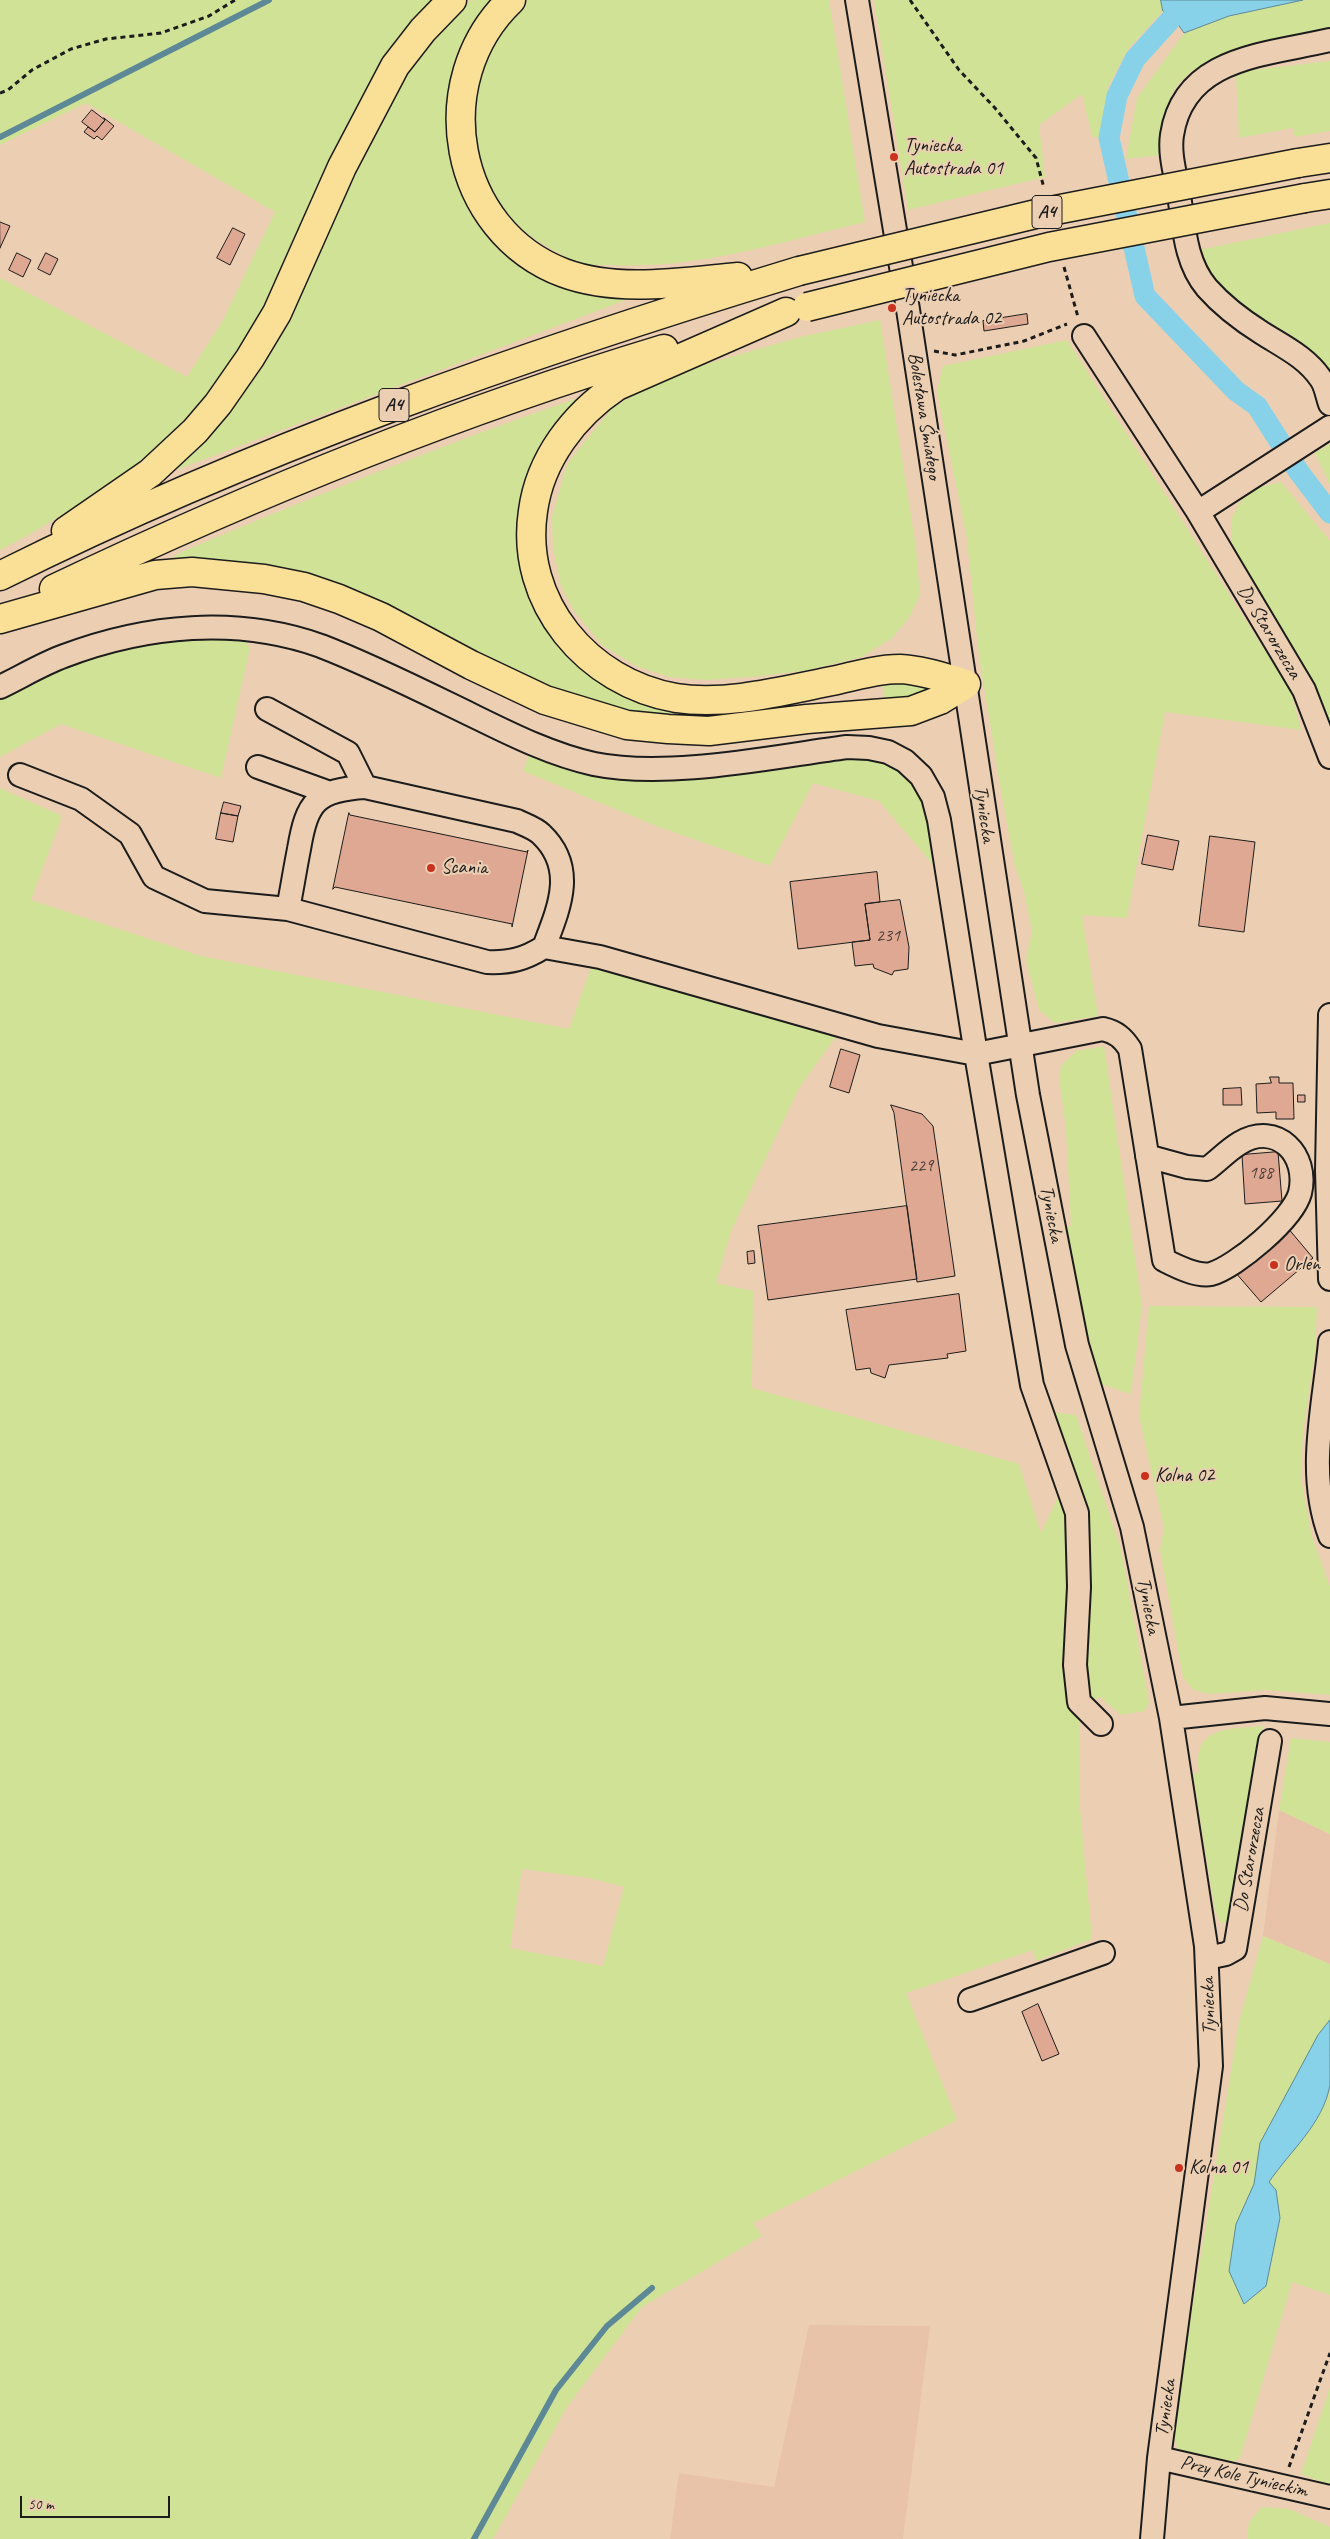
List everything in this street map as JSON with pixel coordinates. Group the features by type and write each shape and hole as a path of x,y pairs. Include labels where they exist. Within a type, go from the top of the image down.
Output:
{"highway":[{"path":"1,575 150,473 195,430 218,404 277,313 342,167 395,66 423,30 452,0"},
{"path":"512,0 501,10 475,51 461,95 460,123 463,152 482,204 500,230 528,255 564,273 599,282 640,284 799,271"},
{"name":"A4","path":"1,575 178,493 406,400 630,322 799,271 1040,213 1330,158"},
{"name":"A4","path":"0,615 197,524 414,434 559,382 796,309 1049,247 1317,196"},
{"path":"796,309 617,386 594,402 574,422 547,466 533,512 532,545 539,585 554,616 579,649 606,671 642,690 677,698 720,700 780,692 876,671 900,669 936,675 966,684"},
{"path":"0,619 155,575 192,572 264,579 304,587 339,599 381,617 472,665 545,700 627,725 668,729 709,731 807,718 912,711 940,700 966,684"}],"street":[{"name":"Bolesława Śmiałego","path":"857,0 966,684"},
{"path":"1330,40 1228,64 1209,73 1185,99 1177,115 1172,137 1172,155 1188,250 1196,271 1218,300 1261,332 1304,359 1322,380 1330,404"},
{"name":"Do Starorzecza","path":"1084,336 1198,512 1304,690 1330,757"},
{"path":"1198,512 1330,427"},
{"path":"0,687 62,657 104,643 142,634 191,627 224,628 288,637 320,646 373,668 539,746 568,758 596,764 622,768 652,768 714,764 847,748 869,748 888,752 905,761 921,776 933,797 948,870 976,1054 1032,1385 1077,1513 1079,1587 1075,1665 1079,1702 1101,1724"},
{"name":"Tyniecka","path":"966,684 1020,1046 1066,1299 1077,1345 1132,1527 1171,1718 1207,1958 1211,2066 1159,2458 1152,2539"},
{"path":"267,709 348,753 366,787"},
{"path":"258,767 330,793"},
{"path":"20,775 81,799 130,834 154,878 205,901 288,909 487,962 516,961 530,956 544,947 561,902 563,875 554,849 540,833 517,821 366,787 346,788 330,793 315,803 304,820 288,909"},
{"path":"544,947 600,957 878,1036 976,1054 1103,1029 1118,1035 1130,1049 1147,1156 1164,1260 1184,1269 1209,1274 1232,1264 1292,1211 1300,1194 1302,1170 1294,1151 1286,1143 1269,1137 1257,1137 1240,1142 1207,1169 1186,1167 1147,1156"},
{"path":"1330,1014 1327,1170 1330,1279"},
{"path":"1302,1170 1327,1170"},
{"path":"1330,1342 1317,1448 1321,1503 1330,1536"},
{"path":"1171,1718 1266,1708 1330,1714"},
{"name":"Do Starorzecza","path":"1207,1958 1226,1954 1235,1948 1270,1741"},
{"path":"970,2000 1103,1953"},
{"name":"Przy Kole Tynieckim","path":"1159,2458 1330,2497"}],"path":[{"path":"0,93 8,90 32,70 71,49 106,39 161,33 209,16 235,0"},
{"path":"910,0 959,70 995,108 1036,158 1045,194"},
{"path":"1061,258 1084,336"},
{"path":"913,350 940,351 955,355 1024,341 1052,328"},
{"path":"1282,2486 1330,2353"}],"shaded area":[{"path":"1279,1810 1330,1834 1330,1964 1263,1936"},
{"path":"809,2325 930,2326 903,2539 670,2539 679,2473 774,2487"}],"green space":[{"path":"0,0 435,0 255,332 198,411 142,466 32,533 0,550 0,278 187,377 223,320 275,212 86,103 0,145"},
{"path":"471,0 496,0 450,115 510,254 560,286 639,295 168,473 216,425 252,380 307,282 353,175 400,85 431,37"},
{"path":"528,0 829,0 865,222 738,253 673,263 641,265 582,264 571,261 535,240 511,220 494,197 482,168 473,130 473,109 477,89 491,50 514,15"},
{"path":"874,0 1161,0 1163,11 1128,49 1108,87 1101,137 1092,137 1082,94 1039,125 1045,177 908,210"},
{"path":"1303,0 1330,0 1330,32 1250,49 1209,62 1193,71 1180,82 1171,97 1163,127 1161,155 1126,159 1137,98 1184,33 1229,16"},
{"path":"1330,61 1330,131 1295,137 1293,128 1239,138 1236,72"},
{"path":"1330,223 1330,380 1319,362 1289,334 1241,305 1219,285 1199,250"},
{"path":"880,320 916,547 920,595 909,618 892,638 862,657 809,670 763,676 705,680 669,677 636,666 602,645 574,611 561,586 553,547 552,517 567,464 612,408 664,376 800,337"},
{"path":"1067,340 1290,690 1301,730 1165,712 1127,918 1082,915 1098,1016 1055,1023 1039,1010 1026,960 1032,931 1024,892 1015,866 1004,808 979,657 967,539 937,392 943,366"},
{"path":"578,398 546,446 522,556 602,682 804,696 818,700 714,714 633,713 579,699 522,677 453,639 359,593 319,577 255,565 168,561 181,552 329,491 428,452"},
{"path":"1330,444 1330,485 1315,453"},
{"path":"1281,482 1330,541 1330,726 1232,555 1231,519 1241,501 1257,488"},
{"path":"241,634 250,648 221,778 61,724 0,757 0,696 67,666 147,640"},
{"path":"915,683 923,685 926,689 918,696 913,698 885,699 882,685"},
{"path":"530,752 583,769 855,754 901,767 923,795 945,879 879,801 813,783 770,866 659,827 523,771"},
{"path":"0,788 62,816 31,900 201,956 569,1029 592,965 837,1035 799,1088 731,1231 716,1283 753,1291 752,1388 1019,1464 1041,1533 1064,1484 1051,1412 1076,1415 1121,1549 1149,1703 1145,1711 1121,1715 1100,1697 1080,1707 1079,1798 1092,1939 1036,1961 1033,1950 906,1993 957,2120 753,2223 762,2236 642,2307 567,2407 493,2539 0,2539","holes":["522,1869 590,1878 624,1887 603,1966 510,1948"]},
{"path":"1104,1046 1142,1306 1131,1394 1101,1384 1082,1312 1066,1226 1071,1226 1066,1129 1059,1078 1061,1066 1076,1051"},
{"path":"1149,1306 1317,1307 1315,1350 1303,1432 1301,1479 1312,1537 1330,1587 1330,1695 1266,1690 1208,1694 1192,1689 1183,1677 1160,1550 1164,1528 1139,1416"},
{"path":"1263,1726 1232,1919 1227,1923 1221,1923 1215,1911 1193,1774 1199,1772 1198,1757 1201,1746 1207,1738 1226,1730"},
{"path":"1291,1738 1330,1742 1330,1834 1279,1810"},
{"path":"1263,1936 1330,1964 1330,2295 1292,2282 1240,2458 1228,2465 1179,2451 1172,2433 1239,2022"},
{"path":"1330,2387 1330,2485 1301,2474"},
{"path":"1262,2507 1289,2509 1330,2527 1330,2539 1247,2539 1249,2522"}],"water":[{"path":"1161,0 1303,0 1229,16 1184,33 1173,17 1163,11"},
{"path":"1330,2020 1330,2085 1326,2099 1313,2125 1269,2182 1276,2190 1280,2218 1266,2286 1244,2304 1229,2271 1236,2224 1254,2184 1260,2143 1318,2035"}],"building":[{"path":"92,110 105,120 95,132 82,122"},
{"path":"104,118 114,126 102,140 97,136 94,139 84,132 88,127 95,132 105,120"},
{"path":"0,222 10,226 0,248"},
{"path":"233,228 245,234 230,265 217,258"},
{"path":"17,253 31,260 23,277 9,270"},
{"path":"46,253 58,259 50,275 38,269"},
{"path":"1027,314 1028,324 984,331 983,321"},
{"path":"224,802 241,806 238,816 221,813"},
{"path":"221,813 238,816 233,842 216,839"},
{"name":"Scania","path":"349,813 350,815 527,852 528,850 512,927 512,924 335,887 333,889"},
{"path":"1148,835 1179,841 1173,870 1142,864"},
{"path":"1210,836 1255,842 1244,932 1199,926"},
{"path":"877,872 880,902 865,904 870,940 798,949 790,882"},
{"path":"900,900 909,947 908,969 894,971 892,975 874,968 873,964 855,966 852,942 870,940 865,904"},
{"path":"841,1049 860,1055 849,1093 830,1087"},
{"path":"1270,1077 1279,1077 1279,1083 1293,1083 1294,1119 1276,1119 1276,1112 1257,1113 1256,1084 1271,1083"},
{"path":"1241,1088 1242,1105 1223,1105 1223,1089"},
{"path":"1298,1095 1305,1095 1305,1102 1298,1102"},
{"path":"891,1105 922,1114 933,1126 955,1276 917,1282 894,1113"},
{"path":"1278,1152 1282,1201 1245,1204 1242,1155"},
{"path":"907,1206 917,1279 768,1300 758,1226"},
{"name":"Orlen","path":"1287,1227 1313,1258 1261,1302 1235,1272"},
{"path":"754,1251 755,1263 748,1264 747,1252"},
{"path":"959,1294 966,1351 947,1354 948,1358 889,1365 885,1378 871,1373 870,1368 856,1370 846,1310"},
{"path":"1038,2004 1059,2054 1042,2061 1022,2012"}],"waterway":[{"path":"0,137 269,0"},
{"path":"1173,17 1135,59 1117,96 1109,138 1145,296 1236,391 1257,406 1299,472 1330,513"},
{"path":"474,2539 556,2390 607,2326 652,2288"}],"place":[{"name":"Tyniecka Autostrada 01","path":"894,157"},
{"name":"Tyniecka Autostrada 02","path":"892,308"},
{"name":"Scania","path":"431,868"},
{"name":"Orlen","path":"1274,1265"},
{"name":"Kolna 02","path":"1145,1476"},
{"name":"Kolna 01","path":"1179,2168"}]}
